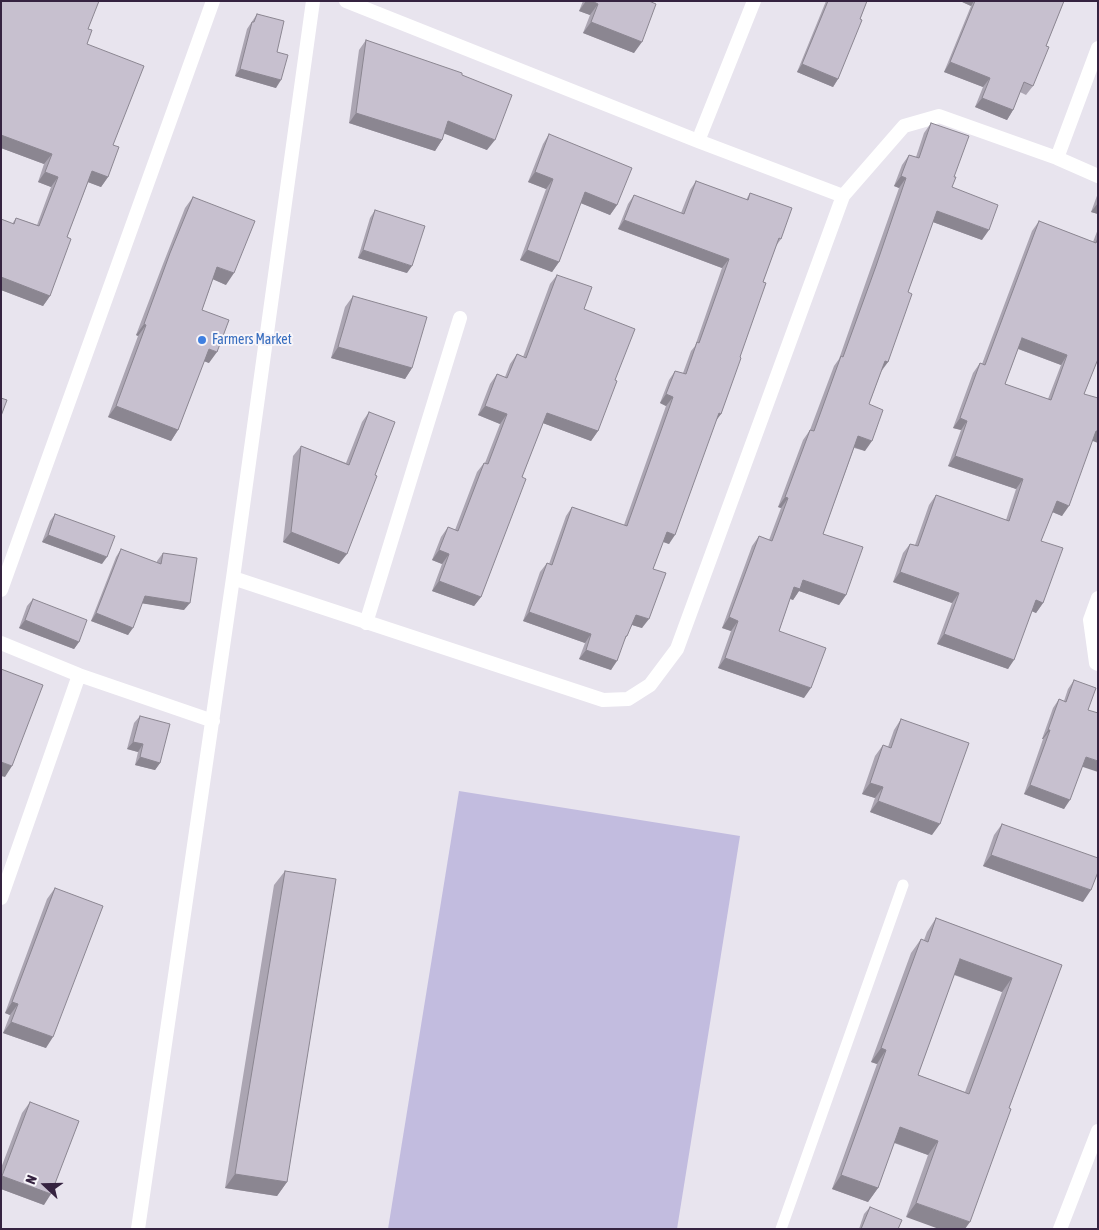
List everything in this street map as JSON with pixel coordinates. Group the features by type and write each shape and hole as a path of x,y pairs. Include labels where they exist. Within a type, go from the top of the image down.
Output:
{"street":[{"path":"1,590 213,1"},
{"path":"138,1229 213,721 313,1"},
{"path":"346,1 698,141 843,196"},
{"path":"698,141 754,1"},
{"path":"1057,158 1098,48"},
{"path":"233,578 603,700 628,699 650,685 678,649 843,196 904,126 939,116 1057,158 1098,176"},
{"path":"366,623 460,318"},
{"path":"1098,598 1090,620 1096,662 1098,664"},
{"path":"1,643 79,675 213,721"},
{"path":"1,898 79,675"},
{"path":"1060,1229 1098,1131"}],"lane":[{"path":"781,1229 903,885"}],"shaded area":[{"path":"459,791 740,836 677,1229 388,1229"}],"building":[{"path":"1,1 99,1 88,29 92,30 87,44 144,66 113,145 119,147 108,177 92,171 67,237 71,239 50,296 1,277 1,219 14,224 16,218 39,226 58,177 45,172 52,154 1,135"},
{"path":"592,1 649,1 656,4 642,42 591,22 598,4"},
{"path":"828,1 867,1 860,19 862,20 838,79 802,64"},
{"path":"975,1 1064,1 1046,46 1049,47 1033,86 1024,82 1013,110 982,98 990,78 950,62"},
{"path":"257,14 284,21 277,52 288,55 281,80 240,69 252,22 254,22"},
{"path":"366,40 462,73 462,75 512,95 495,140 448,121 442,140 356,113"},
{"path":"931,123 969,136 952,187 998,205 989,230 937,211 908,292 912,294 888,362 885,361 869,404 883,410 872,441 858,436 823,534 863,547 846,595 803,580 800,589 794,587 779,631 826,648 811,688 725,658 738,621 729,617 759,536 772,541 788,498 785,497 810,430 814,431 876,266 906,178 901,176 909,155 919,158"},
{"path":"549,134 632,168 617,205 585,192 559,262 527,250 553,179 535,172"},
{"path":"696,181 748,200 750,193 792,208 763,282 766,283 721,414 719,413 675,535 667,532 653,569 666,573 649,619 636,615 617,661 586,650 591,634 529,612 547,563 552,565 572,507 627,526 673,397 666,394 675,371 686,374 697,342 699,343 729,259 624,220 634,195 684,214"},
{"path":"193,197 255,221 234,273 217,267 202,310 229,320 217,352 209,349 178,430 116,406 170,253"},
{"path":"375,210 425,226 412,266 363,250"},
{"path":"1039,221 1096,243 1098,238 1098,359 1084,394 1098,398 1098,431 1096,431 1069,506 1057,501 1041,541 1063,548 1043,603 1036,600 1014,660 944,634 959,593 900,572 910,544 918,546 936,495 1009,521 1023,479 955,456 967,421 960,418 980,363 985,365","holes":["1022,338 1067,355 1051,400 1005,384"]},
{"path":"557,275 592,287 584,309 635,329 598,431 547,413 522,477 526,479 481,597 439,581 449,554 439,550 448,527 458,531 484,463 488,464 507,414 485,406 497,374 507,378 517,354 526,358"},
{"path":"353,296 427,317 412,368 338,347"},
{"path":"1,398 7,400 1,416"},
{"path":"369,412 395,422 375,475 377,476 347,554 291,532 301,446 349,465"},
{"path":"55,514 115,536 107,557 48,535"},
{"path":"121,549 161,564 163,553 197,558 190,603 145,596 133,628 96,613"},
{"path":"33,599 87,620 79,642 25,620"},
{"path":"1,669 43,685 12,766 1,762"},
{"path":"1074,680 1096,688 1088,710 1098,713 1098,761 1086,757 1070,800 1030,785 1059,699 1066,702"},
{"path":"140,716 170,724 160,763 140,757 143,744 133,742"},
{"path":"901,719 969,743 940,824 878,801 883,787 870,783 883,745 891,748"},
{"path":"1002,824 1098,858 1098,872 1091,890 991,855"},
{"path":"285,871 336,879 287,1182 235,1174"},
{"path":"55,888 103,906 53,1037 11,1022 18,1004 12,1002"},
{"path":"936,918 1062,965 1009,1108 1011,1109 970,1222 916,1203 938,1141 900,1127 878,1188 841,1175 886,1050 881,1048 921,939 928,942","holes":["960,959 1012,978 969,1094 918,1075"]},
{"path":"30,1102 79,1121 51,1194 2,1176"},
{"path":"870,1207 902,1220 898,1229 861,1229"}],"place":[{"name":"Farmers Market","path":"202,340"}]}
